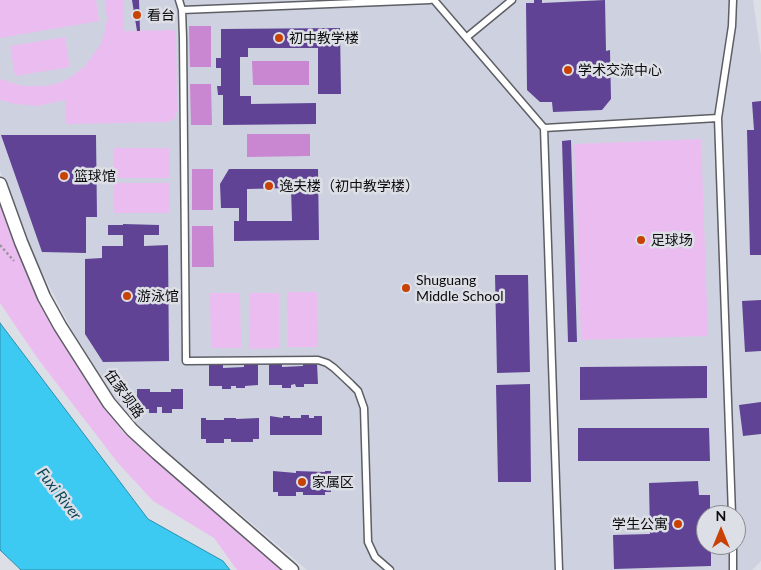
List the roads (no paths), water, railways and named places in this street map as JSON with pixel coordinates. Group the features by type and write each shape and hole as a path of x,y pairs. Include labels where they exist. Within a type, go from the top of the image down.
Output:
{"street":[{"name":"伍家坝路","path":"0,184 44,297 60,326 109,403 132,430 292,570"}],"lane":[{"path":"179,0 182,10 186,361 318,360 334,368 358,391 364,408 368,542 375,557 390,570"},
{"path":"182,10 428,0"},
{"path":"434,0 544,128 559,570"},
{"path":"467,37 512,0"},
{"path":"732,505 718,118 732,26 733,0"},
{"path":"544,128 718,118"},
{"path":"273,554 280,570"},
{"path":"733,555 733,570"}],"water":[{"name":"Fuxi River","path":"0,323 148,519 223,561 230,570 21,570 0,550"}],"place":[{"name":"看台","path":"137,15"},
{"name":"初中教学楼","path":"279,38"},
{"name":"学术交流中心","path":"568,70"},
{"name":"篮球馆","path":"64,176"},
{"name":"逸夫楼（初中教学楼）","path":"269,186"},
{"name":"足球场","path":"641,240"},
{"name":"Shuguang Middle School","path":"406,288"},
{"name":"游泳馆","path":"127,296"},
{"name":"家属区","path":"302,482"},
{"name":"学生公寓","path":"678,524"}]}
